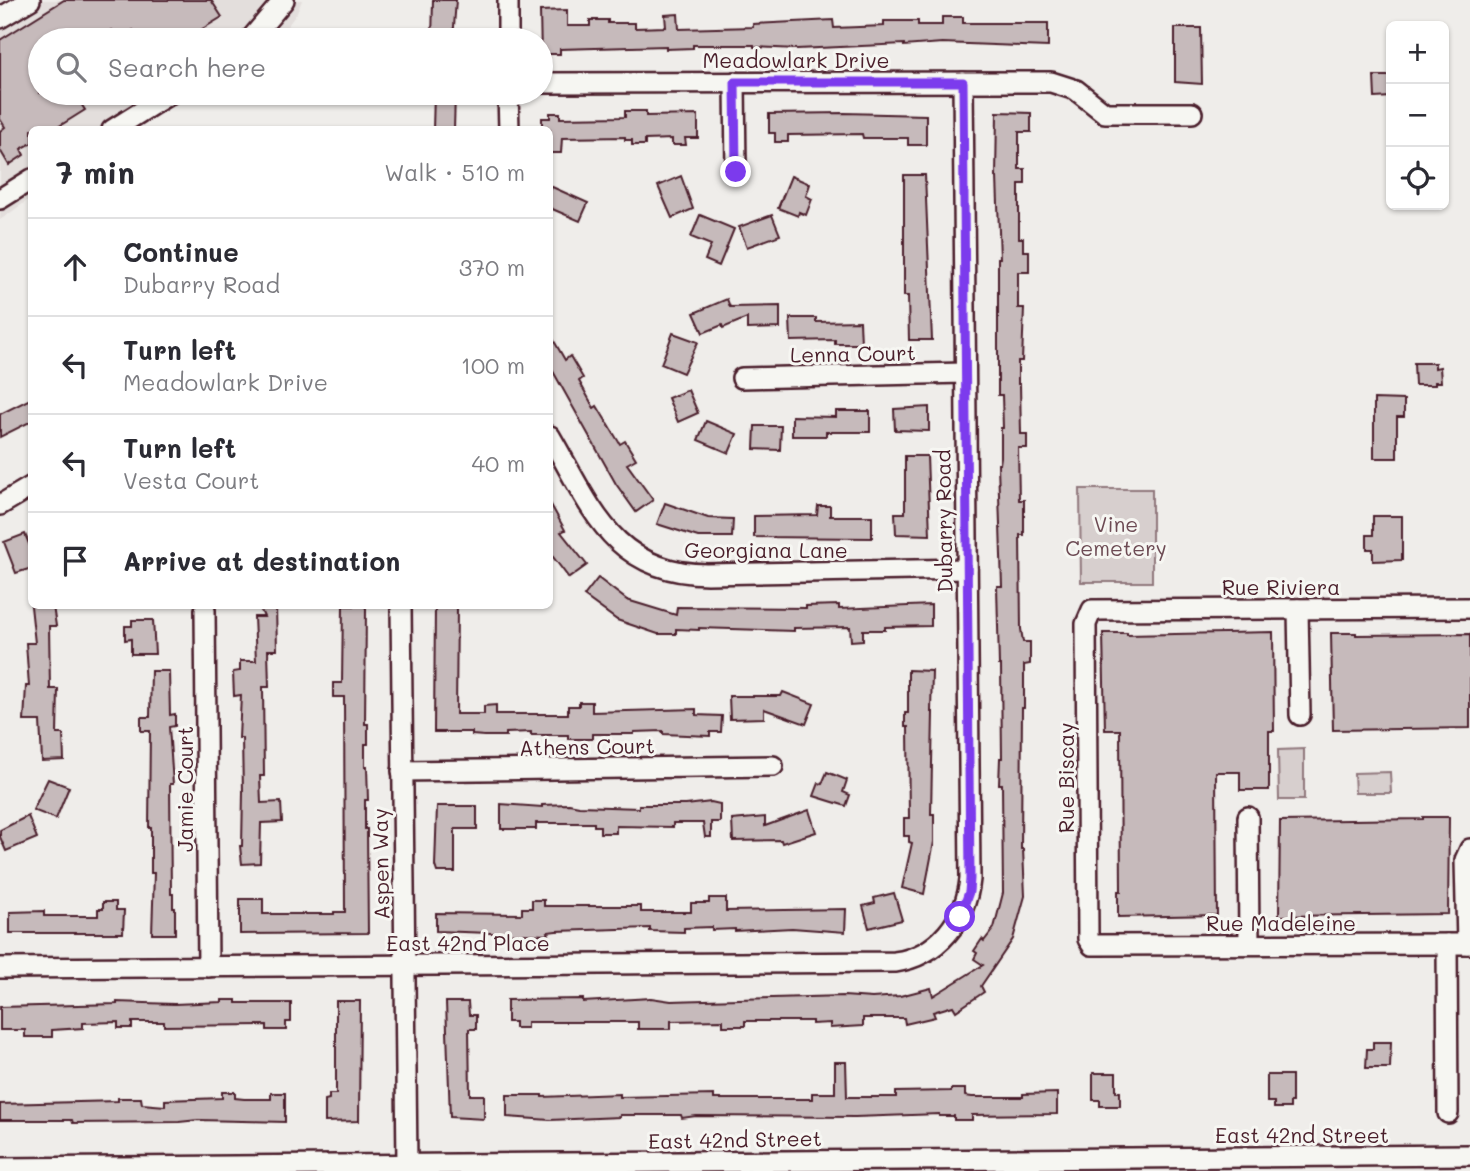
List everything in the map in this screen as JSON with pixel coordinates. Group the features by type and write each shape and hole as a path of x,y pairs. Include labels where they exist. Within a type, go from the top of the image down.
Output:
{"street":[{"path":"0,18 30,0"},
{"path":"260,28 284,0"},
{"path":"508,0 508,28"},
{"path":"735,82 736,172"},
{"name":"Dubarry Road","path":"933,947 953,928 960,917 969,892 970,879 963,82"},
{"name":"Meadowlark Drive","path":"553,83 1051,82 1076,90 1105,113 1192,113"},
{"path":"118,126 152,105"},
{"path":"508,105 509,126"},
{"path":"0,199 28,182"},
{"name":"Lenna Court","path":"742,378 965,373"},
{"name":"Georgiana Lane","path":"553,441 609,534 629,552 659,568 696,574 967,569"},
{"path":"0,505 28,488"},
{"name":"Rue Riviera","path":"1092,610 1470,608"},
{"name":"Aspen Way","path":"401,609 404,966 415,1166"},
{"path":"1298,609 1300,715"},
{"name":"Jamie Court","path":"205,610 208,967"},
{"name":"Rue Biscay","path":"1092,610 1086,624 1088,939 1092,945"},
{"name":"Athens Court","path":"402,771 773,766"},
{"path":"1248,817 1249,944"},
{"path":"1448,1114 1465,860 1470,849"},
{"name":"Rue Madeleine","path":"1092,945 1461,944"},
{"name":"East 42nd Place","path":"0,968 895,962 915,957 933,947"},
{"name":"East 42nd Street","path":"0,1168 1013,1165 1470,1155"}],"shaded area":[{"path":"0,0 302,0 297,13 286,28 28,28 28,105 168,105 134,126 28,126 28,200 0,220"}],"green space":[{"name":"Vine Cemetery","path":"1080,489 1152,489 1152,582 1081,582"},
{"path":"1304,749 1304,800 1279,800 1278,750"},
{"path":"1390,772 1391,793 1355,793 1354,773"}],"building":[{"path":"64,0 211,0 222,17 204,28 28,28 28,105 82,105 85,110 59,126 28,126 28,145 21,149 24,155 9,165 0,150 0,131 5,127 0,119 0,40"},
{"path":"433,0 456,0 454,28 432,28"},
{"path":"567,10 567,26 590,26 590,20 608,20 608,23 635,23 635,28 666,27 665,15 678,14 679,29 753,27 753,24 833,20 834,28 884,26 884,21 918,21 918,25 942,25 942,17 963,17 963,23 1048,23 1048,47 942,43 797,49 754,45 693,45 693,48 666,49 666,46 560,49 560,54 553,54 553,28 540,28 540,11"},
{"path":"1175,28 1201,28 1202,84 1175,82"},
{"path":"1374,76 1386,76 1386,97 1375,98"},
{"path":"434,105 455,105 454,126 433,126"},
{"path":"625,111 646,111 646,116 698,115 698,138 685,138 686,145 672,145 672,139 645,140 645,145 632,145 632,140 625,140 625,137 562,138 561,153 553,153 553,126 542,126 542,118 550,118 550,113 560,113 560,118 625,117"},
{"path":"997,112 1031,113 1031,132 1019,132 1019,169 1025,169 1025,184 1019,184 1019,238 1023,238 1023,251 1029,251 1029,272 1018,272 1018,308 1024,308 1022,361 1018,361 1018,384 1021,434 1027,434 1027,448 1018,448 1019,500 1024,500 1024,535 1020,535 1021,629 1023,642 1030,642 1030,664 1024,665 1022,708 1021,849 1025,896 1013,939 981,986 984,992 956,1011 953,1006 933,1012 935,1017 905,1024 904,1018 863,1018 863,1026 830,1028 830,1023 812,1024 812,1021 745,1021 745,1026 723,1026 723,1020 671,1021 671,1029 638,1029 638,1022 527,1022 527,1028 515,1028 515,1022 507,1022 507,1000 583,999 583,1002 651,998 671,1001 844,996 872,998 900,996 931,988 933,996 983,965 974,959 977,953 974,951 994,928 1003,893 1002,784 999,784 1002,758 1001,665 997,586 1002,586 998,464 1003,428 1002,395 998,395 1000,258 996,177"},
{"path":"769,114 926,115 926,145 908,145 908,138 863,138 862,134 788,135 788,142 775,142 775,133 769,133"},
{"path":"904,175 925,175 932,340 909,340 908,296 904,296"},
{"path":"681,176 693,209 672,218 658,186"},
{"path":"791,176 810,184 806,196 812,199 806,215 799,212 798,216 778,208"},
{"path":"553,187 588,203 580,221 553,209"},
{"path":"700,215 734,229 719,266 705,260 711,245 691,237"},
{"path":"772,215 780,235 747,247 739,227"},
{"path":"727,299 730,307 780,306 780,328 747,329 747,318 703,333 694,313"},
{"path":"790,318 816,318 816,322 860,321 861,344 835,344 835,340 791,341"},
{"path":"673,333 698,342 683,373 661,364"},
{"path":"553,339 565,360 570,356 583,378 579,381 594,408 597,406 620,444 625,441 636,459 627,464 653,500 636,512 616,484 553,371"},
{"path":"1414,363 1435,363 1435,368 1440,367 1441,382 1435,382 1435,385 1415,385"},
{"path":"688,390 698,413 678,422 668,398"},
{"path":"1374,399 1404,400 1404,417 1397,417 1397,458 1374,458"},
{"path":"28,400 28,423 0,437 0,414"},
{"path":"929,407 929,431 895,430 894,409"},
{"path":"836,411 870,411 870,432 826,432 826,436 792,436 792,416 836,417"},
{"path":"706,421 737,434 729,453 698,440"},
{"path":"755,426 781,426 780,450 754,449"},
{"path":"905,456 927,456 930,535 896,534 895,513 905,513"},
{"path":"665,503 708,518 733,519 732,537 698,537 657,524"},
{"path":"818,506 830,506 830,516 872,516 872,538 754,537 754,516 817,515"},
{"path":"553,508 565,530 561,532 587,565 569,578 553,557"},
{"path":"1373,516 1402,516 1402,560 1373,561 1373,549 1367,549 1367,535 1373,535"},
{"path":"25,534 28,541 28,569 16,573 4,542"},
{"path":"598,578 627,600 676,615 677,607 806,608 839,605 839,609 931,605 931,626 863,630 863,640 851,641 850,627 794,628 794,631 699,628 676,629 676,634 658,634 617,620 584,596"},
{"path":"31,609 53,609 56,626 49,626 50,689 58,689 57,734 63,734 64,760 42,761 40,721 24,721 26,686 29,686 26,643 35,643"},
{"path":"260,609 276,609 277,650 268,650 269,687 263,687 264,776 260,776 261,803 281,802 282,822 261,823 260,863 242,864 242,738 239,738 241,695 234,696 233,672 240,671 240,661 256,661 254,617 264,617"},
{"path":"343,609 366,609 365,724 368,724 368,744 365,744 365,767 368,800 365,800 365,829 368,933 240,934 240,899 263,899 263,914 345,912 344,697 333,697 333,683 342,683"},
{"path":"435,609 457,609 456,714 484,714 484,706 496,705 496,714 568,714 568,706 579,706 579,702 592,702 592,712 696,709 696,715 722,716 721,732 710,732 710,736 663,734 663,731 592,734 592,739 568,739 568,735 531,735 531,732 484,736 472,735 472,732 434,732"},
{"path":"132,620 153,620 155,654 131,654 131,639 125,640 125,626 132,626"},
{"path":"1273,632 1274,731 1269,731 1269,790 1240,790 1240,772 1216,772 1217,915 1118,917 1118,891 1121,891 1120,730 1105,730 1103,633 1127,635"},
{"path":"1331,633 1470,634 1470,728 1333,730"},
{"path":"908,670 932,671 931,814 934,814 934,842 924,894 902,888 912,843 909,842 909,836 904,836 904,818 909,818 908,727 905,727 905,713 908,713"},
{"path":"151,671 169,671 170,715 175,714 175,726 169,727 173,784 170,784 171,894 175,908 175,934 152,934 154,873 151,873 149,828 150,731 141,731 141,717 150,717"},
{"path":"783,692 814,704 806,724 764,709 764,718 730,719 729,696 781,696"},
{"path":"827,772 847,780 843,792 850,795 846,806 814,796"},
{"path":"48,779 69,787 56,819 33,810"},
{"path":"711,802 720,804 720,822 711,822 711,837 705,837 703,823 673,823 673,827 616,826 616,833 600,833 600,826 594,826 594,823 536,823 536,829 501,829 501,804 639,808 639,805"},
{"path":"437,806 477,806 477,829 455,829 455,872 437,872 435,866"},
{"path":"809,810 816,832 782,843 781,840 733,841 732,820 765,817 765,826"},
{"path":"28,816 37,838 6,851 0,830"},
{"path":"1449,817 1448,914 1279,916 1280,821"},
{"path":"894,893 902,920 869,928 863,906 875,903 874,898"},
{"path":"709,898 726,898 726,911 846,909 845,932 792,928 735,931 712,930 712,927 684,928 684,932 650,931 650,928 556,931 548,932 549,935 436,931 436,913 522,914 522,908 532,908 532,900 544,900 544,906 641,906 641,912 691,912 691,903 709,903"},
{"path":"103,902 116,902 116,910 124,910 123,933 10,933 10,912 44,911 44,916 98,916 98,909 103,909"},
{"path":"236,1000 236,1003 291,1003 291,1022 286,1022 286,1030 267,1030 267,1025 164,1026 164,1022 132,1022 132,1028 118,1028 118,1022 83,1023 83,1028 52,1030 52,1037 25,1037 25,1030 0,1030 0,1007 117,1002 174,1004"},
{"path":"336,1001 360,1001 359,1121 325,1122 325,1100 329,1099 329,1094 336,1094"},
{"path":"446,1002 468,1002 469,1015 476,1015 476,1029 469,1029 470,1095 484,1095 484,1119 450,1117"},
{"path":"1373,1042 1391,1042 1390,1068 1366,1068 1367,1049 1373,1049"},
{"path":"835,1062 846,1062 847,1097 896,1097 896,1092 951,1089 965,1089 965,1096 972,1097 1023,1097 1023,1094 1057,1093 1057,1114 972,1115 972,1120 954,1120 954,1116 939,1114 682,1118 681,1115 620,1115 550,1120 507,1117 507,1095 714,1095 714,1099 812,1099 812,1093 835,1093"},
{"path":"1093,1073 1116,1073 1116,1092 1120,1092 1120,1106 1100,1106 1100,1100 1093,1100"},
{"path":"1267,1075 1292,1075 1290,1108 1274,1108 1274,1102 1267,1102"},
{"path":"222,1092 235,1092 235,1098 244,1099 271,1099 271,1093 285,1093 285,1122 198,1120 73,1123 72,1120 0,1120 0,1104 141,1098 142,1104 165,1106 165,1100 222,1098"}],"route":[{"path":"736,172 735,82 963,82 970,879 969,892 960,917"}]}
